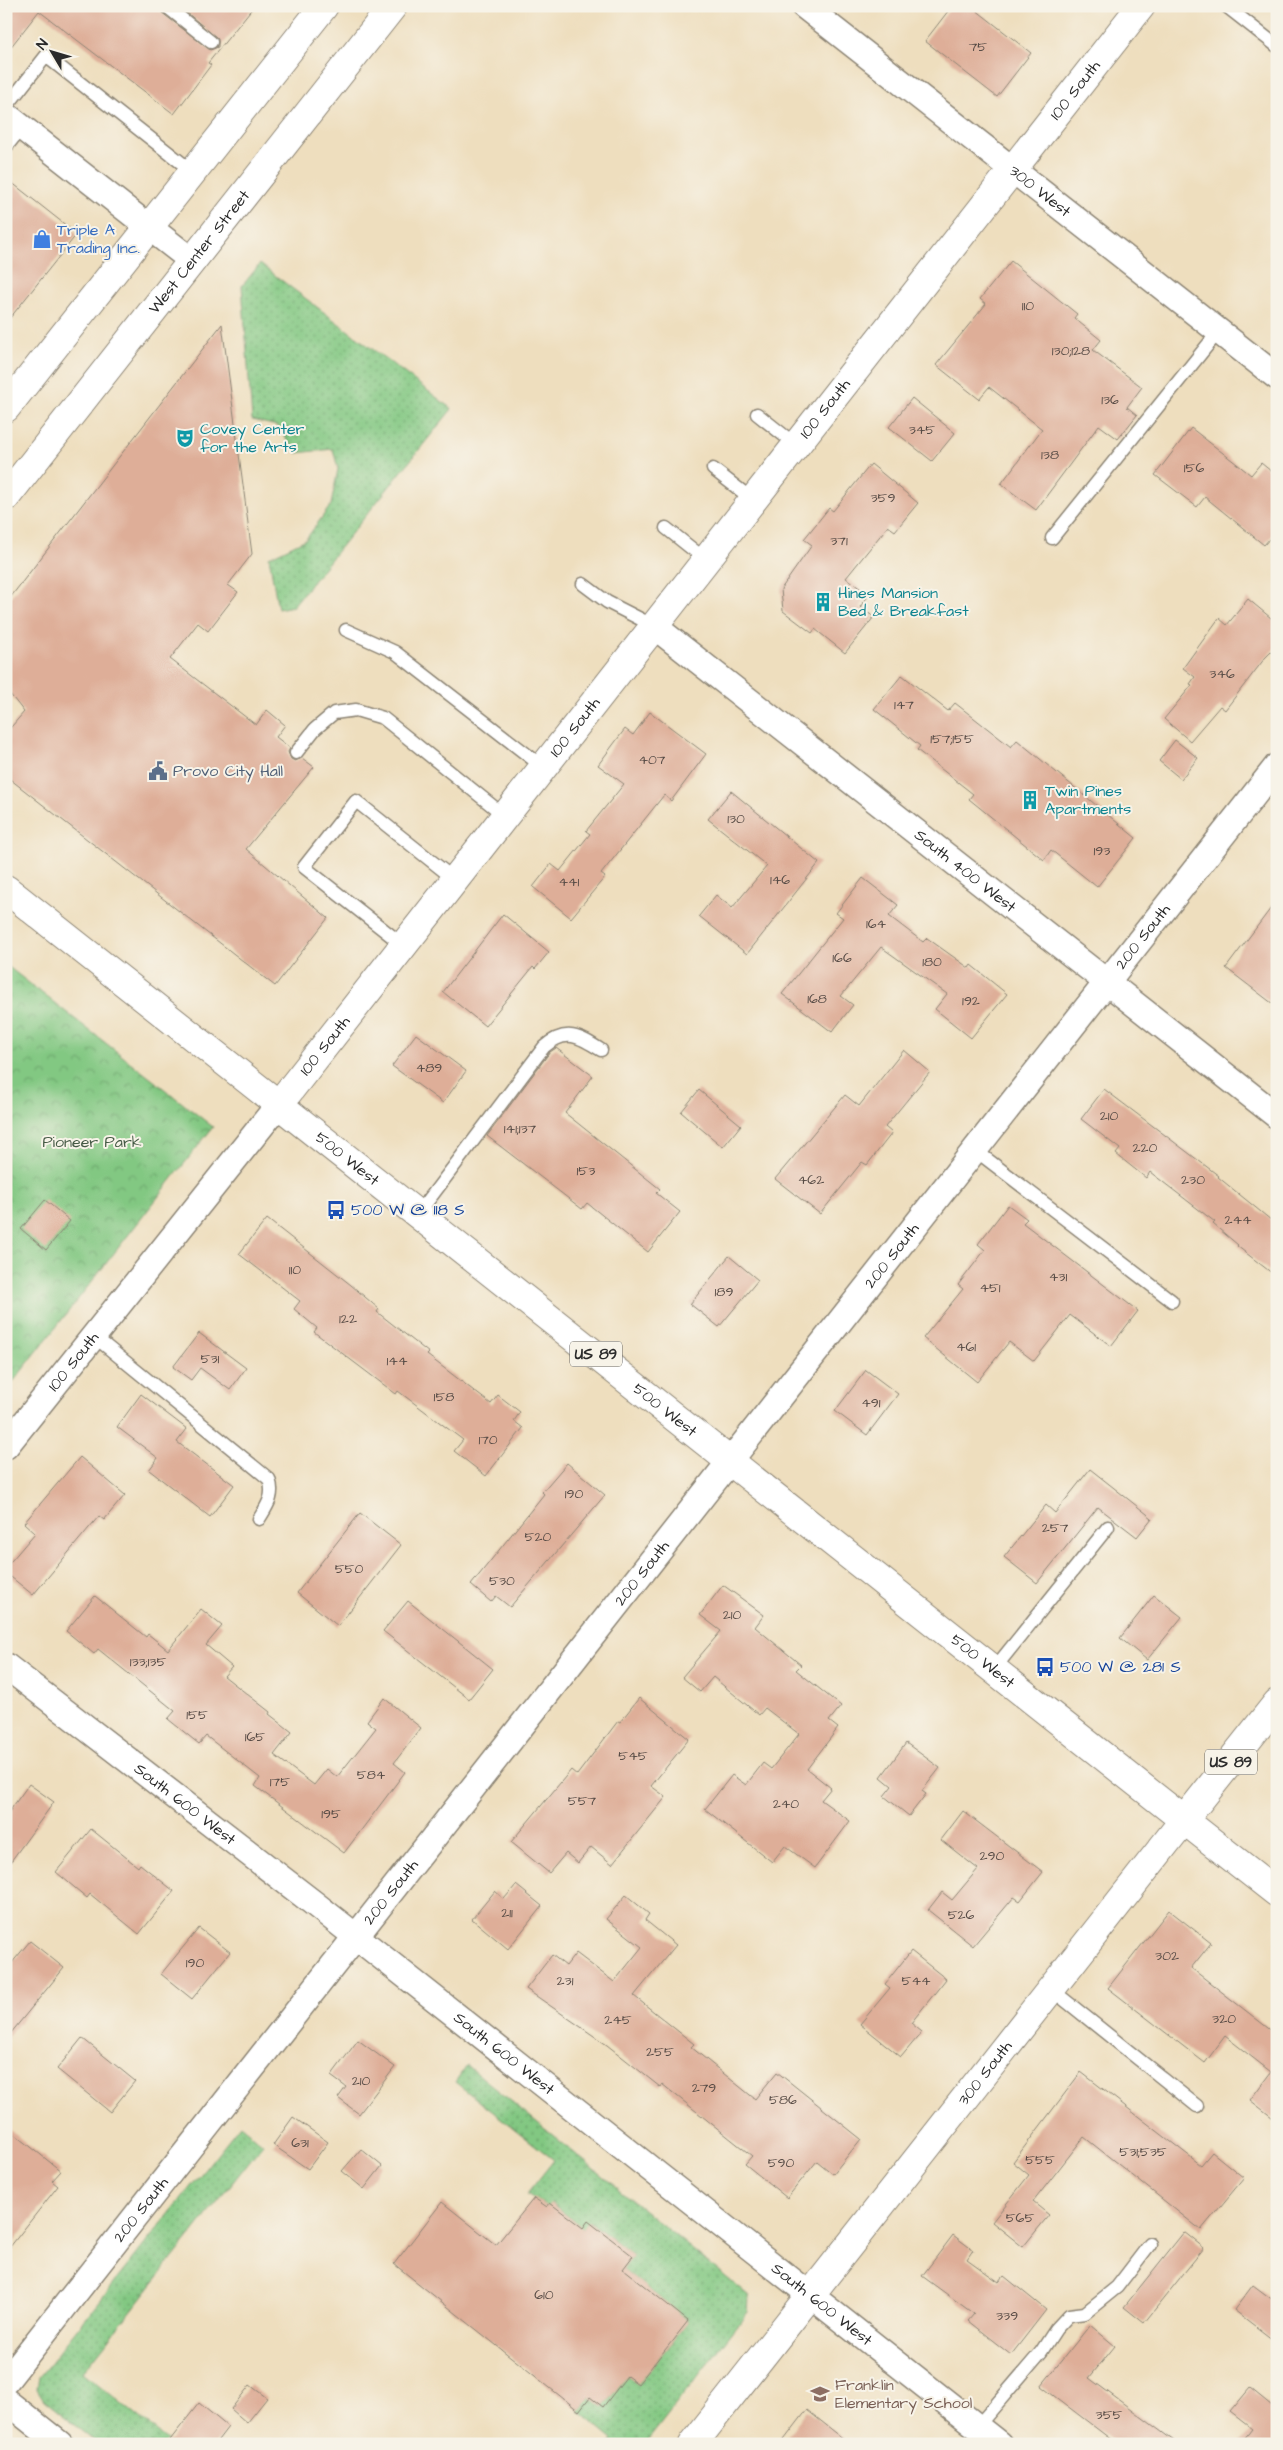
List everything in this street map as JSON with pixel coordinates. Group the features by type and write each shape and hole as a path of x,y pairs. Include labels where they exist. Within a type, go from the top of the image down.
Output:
{"main road":[{"path":"6,408 324,6"},
{"name":"West Center Street","path":"6,497 393,6"},
{"name":"100 South","path":"279,1104 1141,6"},
{"name":"500 West","path":"6,889 1277,1893"},
{"name":"300 South","path":"693,2444 1277,1703"}],"street":[{"name":"300 West","path":"804,6 1277,377"},
{"path":"14,121 192,260"},
{"name":"South 400 West","path":"654,626 1277,1116"},
{"name":"200 South","path":"6,2380 1277,766"},
{"name":"100 South","path":"6,1446 95,1337 279,1104"},
{"name":"South 600 West","path":"6,1666 356,1936 998,2444"},
{"path":"6,2401 60,2444"}],"lane":[{"path":"166,6 211,42"},
{"path":"1226,6 1277,46"},
{"path":"6,107 46,56 193,172"},
{"path":"6,147 14,121"},
{"path":"1052,538 1219,331"},
{"path":"757,414 796,445"},
{"path":"713,469 753,500"},
{"path":"666,528 706,560"},
{"path":"583,584 607,602 654,626"},
{"path":"346,630 395,652 544,767"},
{"path":"296,753 315,729 334,713 356,710 383,718 505,816"},
{"path":"403,945 304,867 356,801 454,879"},
{"path":"418,1214 544,1047 558,1037 572,1036 580,1037 601,1050"},
{"path":"974,1150 1172,1301"},
{"path":"95,1337 269,1479 272,1488 271,1498 259,1519"},
{"path":"994,1670 1108,1528"},
{"path":"1052,1989 1197,2106"},
{"path":"977,2427 1041,2352 1056,2328 1070,2315 1085,2313 1117,2287 1150,2244"}],"green space":[{"path":"260,264 452,409 293,606 278,609 269,557 306,539 331,505 338,469 333,449 297,453 277,426 252,420 242,286"},
{"name":"Pioneer Park","path":"6,965 213,1127 6,1391"},
{"path":"467,2065 749,2296 748,2312 645,2444 610,2444 613,2439 579,2411 590,2397 603,2407 627,2376 638,2384 688,2321 623,2269 633,2256 589,2221 583,2228 551,2203 547,2207 527,2194 554,2160 455,2082"},
{"path":"240,2125 263,2144 83,2372 167,2440 164,2444 99,2444 44,2400 37,2389 39,2377"}],"building":[{"path":"6,6 158,6 161,12 210,50 218,47 218,39 179,6 254,6 208,63 211,65 174,114 39,11 6,53"},
{"path":"952,6 971,6 1031,53 997,97 925,41"},
{"path":"6,178 77,234 6,323"},
{"path":"1011,261 1077,314 1074,318 1101,340 1093,350 1142,387 1127,407 1137,415 1118,439 1099,425 1036,510 1001,484 1042,429 989,387 979,399 936,365 986,304 980,299"},
{"name":"Provo City Hall","path":"222,324 252,554 228,585 238,592 208,631 198,623 170,659 256,725 267,710 285,725 276,737 290,748 288,752 291,759 295,761 302,758 314,767 246,849 328,918 275,986 6,776 6,733 24,712 6,689 6,603"},
{"path":"912,398 955,433 932,461 889,427"},
{"path":"1191,428 1251,475 1261,463 1277,476 1277,530 1264,545 1205,497 1197,507 1155,475"},
{"path":"871,464 918,503 895,531 888,526 846,578 869,595 860,607 874,617 845,653 815,629 812,633 783,611 781,589 812,545 804,539 829,508 833,511"},
{"path":"1248,599 1277,623 1277,646 1265,658 1225,710 1220,706 1190,741 1164,719 1192,685 1190,684 1195,677 1183,668 1219,618 1227,625"},
{"path":"902,675 948,711 955,703 1011,747 1017,740 1136,838 1097,887 1051,850 1044,860 969,799 973,794 917,750 920,746 874,709"},
{"path":"650,712 706,754 671,801 664,795 601,874 605,877 571,918 533,887 551,864 560,871 590,834 586,831 624,784 598,765 625,729 633,735"},
{"path":"1175,740 1198,758 1181,779 1159,761"},
{"path":"731,791 819,863 747,954 699,916 716,895 732,908 767,866 708,819"},
{"path":"863,878 898,905 889,916 923,942 927,938 969,968 971,965 1007,994 971,1038 935,1009 947,994 881,947 841,996 853,1005 832,1032 782,994 843,918 836,913"},
{"path":"1277,900 1277,1007 1226,968"},
{"path":"503,914 549,952 535,969 533,967 485,1026 443,992"},
{"path":"416,1034 466,1071 443,1103 392,1066"},
{"path":"556,1048 593,1076 565,1113 660,1189 656,1193 680,1212 648,1252 587,1203 582,1209 487,1136 550,1052"},
{"path":"904,1050 930,1072 885,1127 892,1133 867,1165 862,1162 820,1214 775,1179 845,1095 859,1106"},
{"path":"1104,1089 1219,1176 1277,1225 1277,1277 1237,1246 1213,1224 1215,1222 1150,1172 1146,1178 1116,1154 1120,1149 1081,1119"},
{"path":"699,1090 741,1125 723,1147 681,1112"},
{"path":"45,1200 70,1221 46,1250 21,1229"},
{"path":"1008,1205 1027,1219 1023,1223 1138,1311 1111,1346 1070,1315 1034,1361 1009,1342 977,1382 923,1338 963,1289 958,1285 985,1250 978,1244"},
{"path":"267,1219 351,1285 379,1309 377,1312 429,1353 427,1355 491,1404 498,1395 520,1412 514,1421 523,1428 486,1476 454,1451 463,1440 398,1391 396,1394 314,1332 317,1328 294,1309 300,1301 239,1254"},
{"path":"729,1256 758,1280 719,1327 690,1304"},
{"path":"199,1333 246,1368 230,1390 200,1368 191,1380 173,1367"},
{"path":"866,1370 898,1394 867,1435 835,1411"},
{"path":"141,1394 187,1429 177,1442 234,1485 210,1517 149,1470 158,1458 117,1427"},
{"path":"80,1457 125,1495 104,1520 99,1516 33,1595 6,1573 6,1567 35,1533 24,1523"},
{"path":"567,1463 605,1495 510,1607 496,1596 491,1602 471,1585 544,1494 542,1492"},
{"path":"1090,1469 1152,1518 1137,1537 1098,1507 1037,1583 1004,1557 1046,1505 1055,1513"},
{"path":"360,1513 401,1545 338,1626 297,1593"},
{"path":"723,1585 764,1615 755,1627 801,1665 796,1670 841,1706 829,1721 838,1728 807,1769 831,1788 821,1800 850,1821 815,1868 785,1846 772,1862 705,1809 732,1775 746,1785 763,1763 771,1769 799,1734 765,1708 759,1715 713,1677 700,1692 682,1677 721,1631 700,1615"},
{"path":"1154,1595 1182,1617 1147,1660 1120,1638"},
{"path":"95,1596 146,1637 148,1634 168,1650 201,1609 222,1626 206,1645 232,1667 224,1676 292,1732 274,1755 314,1785 327,1769 337,1777 376,1728 367,1721 384,1698 421,1728 394,1763 405,1772 344,1853 255,1786 260,1778 206,1736 199,1744 168,1719 175,1711 98,1649 94,1654 66,1631"},
{"path":"408,1601 493,1669 469,1699 383,1631"},
{"path":"639,1698 689,1739 651,1786 666,1797 612,1864 591,1847 578,1863 566,1853 549,1873 511,1842 571,1770 577,1775 618,1721 620,1722"},
{"path":"906,1743 940,1768 922,1791 926,1794 909,1816 884,1796 892,1786 881,1777"},
{"path":"29,1784 54,1802 6,1868 6,1816"},
{"path":"963,1811 1043,1872 1020,1901 1014,1897 973,1946 928,1910 942,1892 952,1900 978,1869 941,1840"},
{"path":"91,1829 138,1867 140,1864 174,1891 139,1934 90,1894 87,1898 56,1872"},
{"path":"516,1885 542,1906 508,1949 472,1919 495,1891 504,1899"},
{"path":"626,1895 649,1914 645,1920 676,1945 634,1996 694,2044 691,2047 755,2099 777,2072 861,2139 833,2174 817,2161 787,2198 745,2164 752,2156 662,2084 660,2087 607,2045 526,1989 552,1955 566,1966 576,1953 614,1982 642,1947 606,1919"},
{"path":"1169,1910 1211,1943 1191,1968 1277,2035 1277,2121 1250,2100 1271,2072 1225,2036 1205,2063 1108,1988"},
{"path":"199,1928 230,1952 192,1999 161,1974"},
{"path":"30,1941 64,1968 6,2039 6,1970"},
{"path":"911,1951 946,1979 911,2023 922,2032 901,2057 860,2024 890,1988 885,1984"},
{"path":"82,2038 135,2081 110,2112 57,2069"},
{"path":"358,2040 395,2067 359,2114 338,2098 346,2087 331,2076"},
{"path":"1081,2072 1201,2165 1212,2152 1244,2178 1201,2230 1084,2137 1033,2202 1049,2215 1023,2247 992,2222 1029,2175 1013,2162"},
{"path":"293,2117 328,2142 308,2169 273,2145"},
{"path":"6,2127 61,2171 52,2181 58,2186 6,2252"},
{"path":"361,2149 382,2166 364,2189 342,2171"},
{"path":"534,2198 547,2207 550,2203 583,2228 588,2221 633,2256 623,2269 688,2321 638,2384 627,2376 603,2407 590,2397 579,2411 394,2264 442,2202 496,2245"},
{"path":"1184,2232 1204,2248 1144,2323 1124,2307"},
{"path":"953,2235 973,2250 967,2259 999,2282 1004,2276 1046,2310 1011,2355 968,2321 974,2314 922,2276"},
{"path":"1253,2285 1277,2303 1277,2343 1234,2310"},
{"path":"1090,2325 1115,2346 1089,2378 1178,2444 1117,2444 1041,2386"},
{"path":"250,2385 267,2398 247,2423 231,2409"},
{"path":"1250,2388 1277,2410 1277,2444 1240,2444 1252,2429 1230,2412"},
{"path":"199,2403 228,2427 215,2444 167,2444"},
{"path":"807,2410 850,2444 781,2444"}],"place":[{"name":"Triple A Trading Inc.","path":"42,239"},
{"name":"Covey Center for the Arts","path":"185,438"},
{"name":"Hines Mansion Bed & Breakfast","path":"823,602"},
{"name":"Provo City Hall","path":"158,771"},
{"name":"Twin Pines Apartments","path":"1030,800"},
{"name":"500 W @ 118 S","path":"336,1210"},
{"name":"500 W @ 281 S","path":"1045,1667"},
{"name":"Franklin Elementary School","path":"820,2394"}]}
